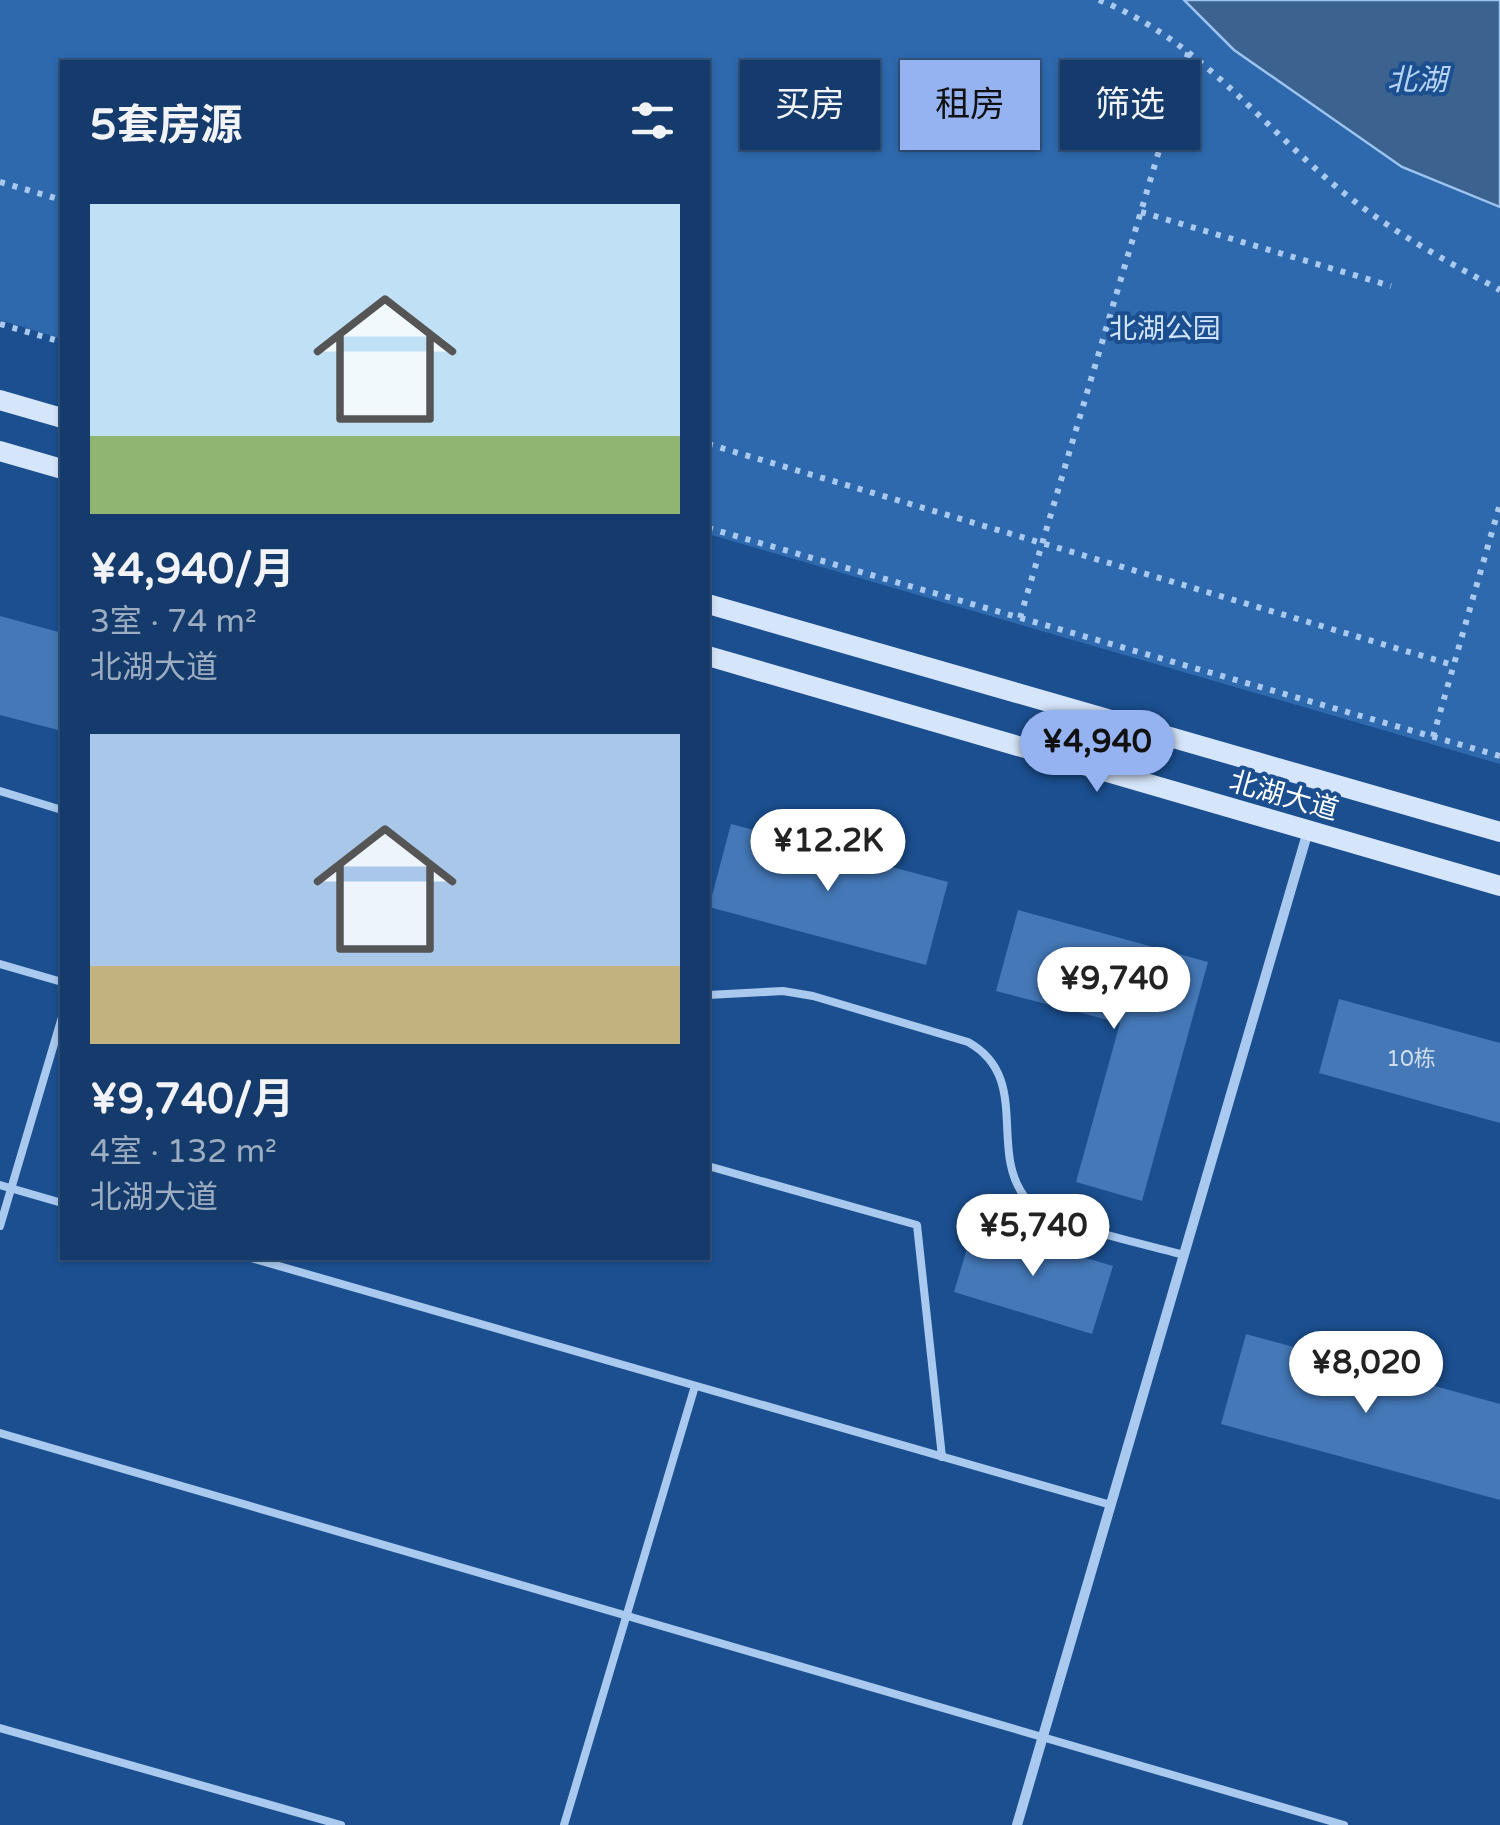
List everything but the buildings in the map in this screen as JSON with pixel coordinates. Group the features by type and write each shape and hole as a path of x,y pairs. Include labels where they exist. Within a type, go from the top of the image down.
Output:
{"main road":[{"path":"0,400 60,417"},
{"path":"0,451 60,468"},
{"name":"北湖大道","path":"710,605 1500,832"},
{"name":"北湖大道","path":"710,657 1500,886"}],"street":[{"path":"1018,1825 1308,830"}],"lane":[{"path":"0,792 60,809"},
{"path":"0,964 60,981"},
{"path":"710,995 784,990 968,1042 988,1054 1001,1074 1015,1174 1025,1197 1044,1212 1184,1255"},
{"path":"0,1226 60,1024"},
{"path":"710,1167 917,1225 942,1457"},
{"path":"0,1185 60,1202"},
{"path":"258,1260 1111,1506"},
{"path":"564,1825 694,1386"},
{"path":"0,1433 1344,1825"},
{"path":"0,1728 341,1825"}],"path":[{"path":"1099,0 1190,50 1343,193 1420,247 1500,290"},
{"path":"1020,618 1190,50"},
{"path":"0,182 60,199"},
{"path":"1141,212 1391,286"},
{"path":"0,324 60,341"},
{"path":"710,445 1453,665"},
{"path":"1434,737 1496,531 1500,504"},
{"path":"710,529 1500,756"}],"green space":[{"name":"北湖公园","path":"0,0 1500,0 1500,764 710,535 710,60 60,60 60,338 0,320"}],"water":[{"name":"北湖","path":"1184,0 1500,0 1500,207 1402,167 1234,50"}]}
